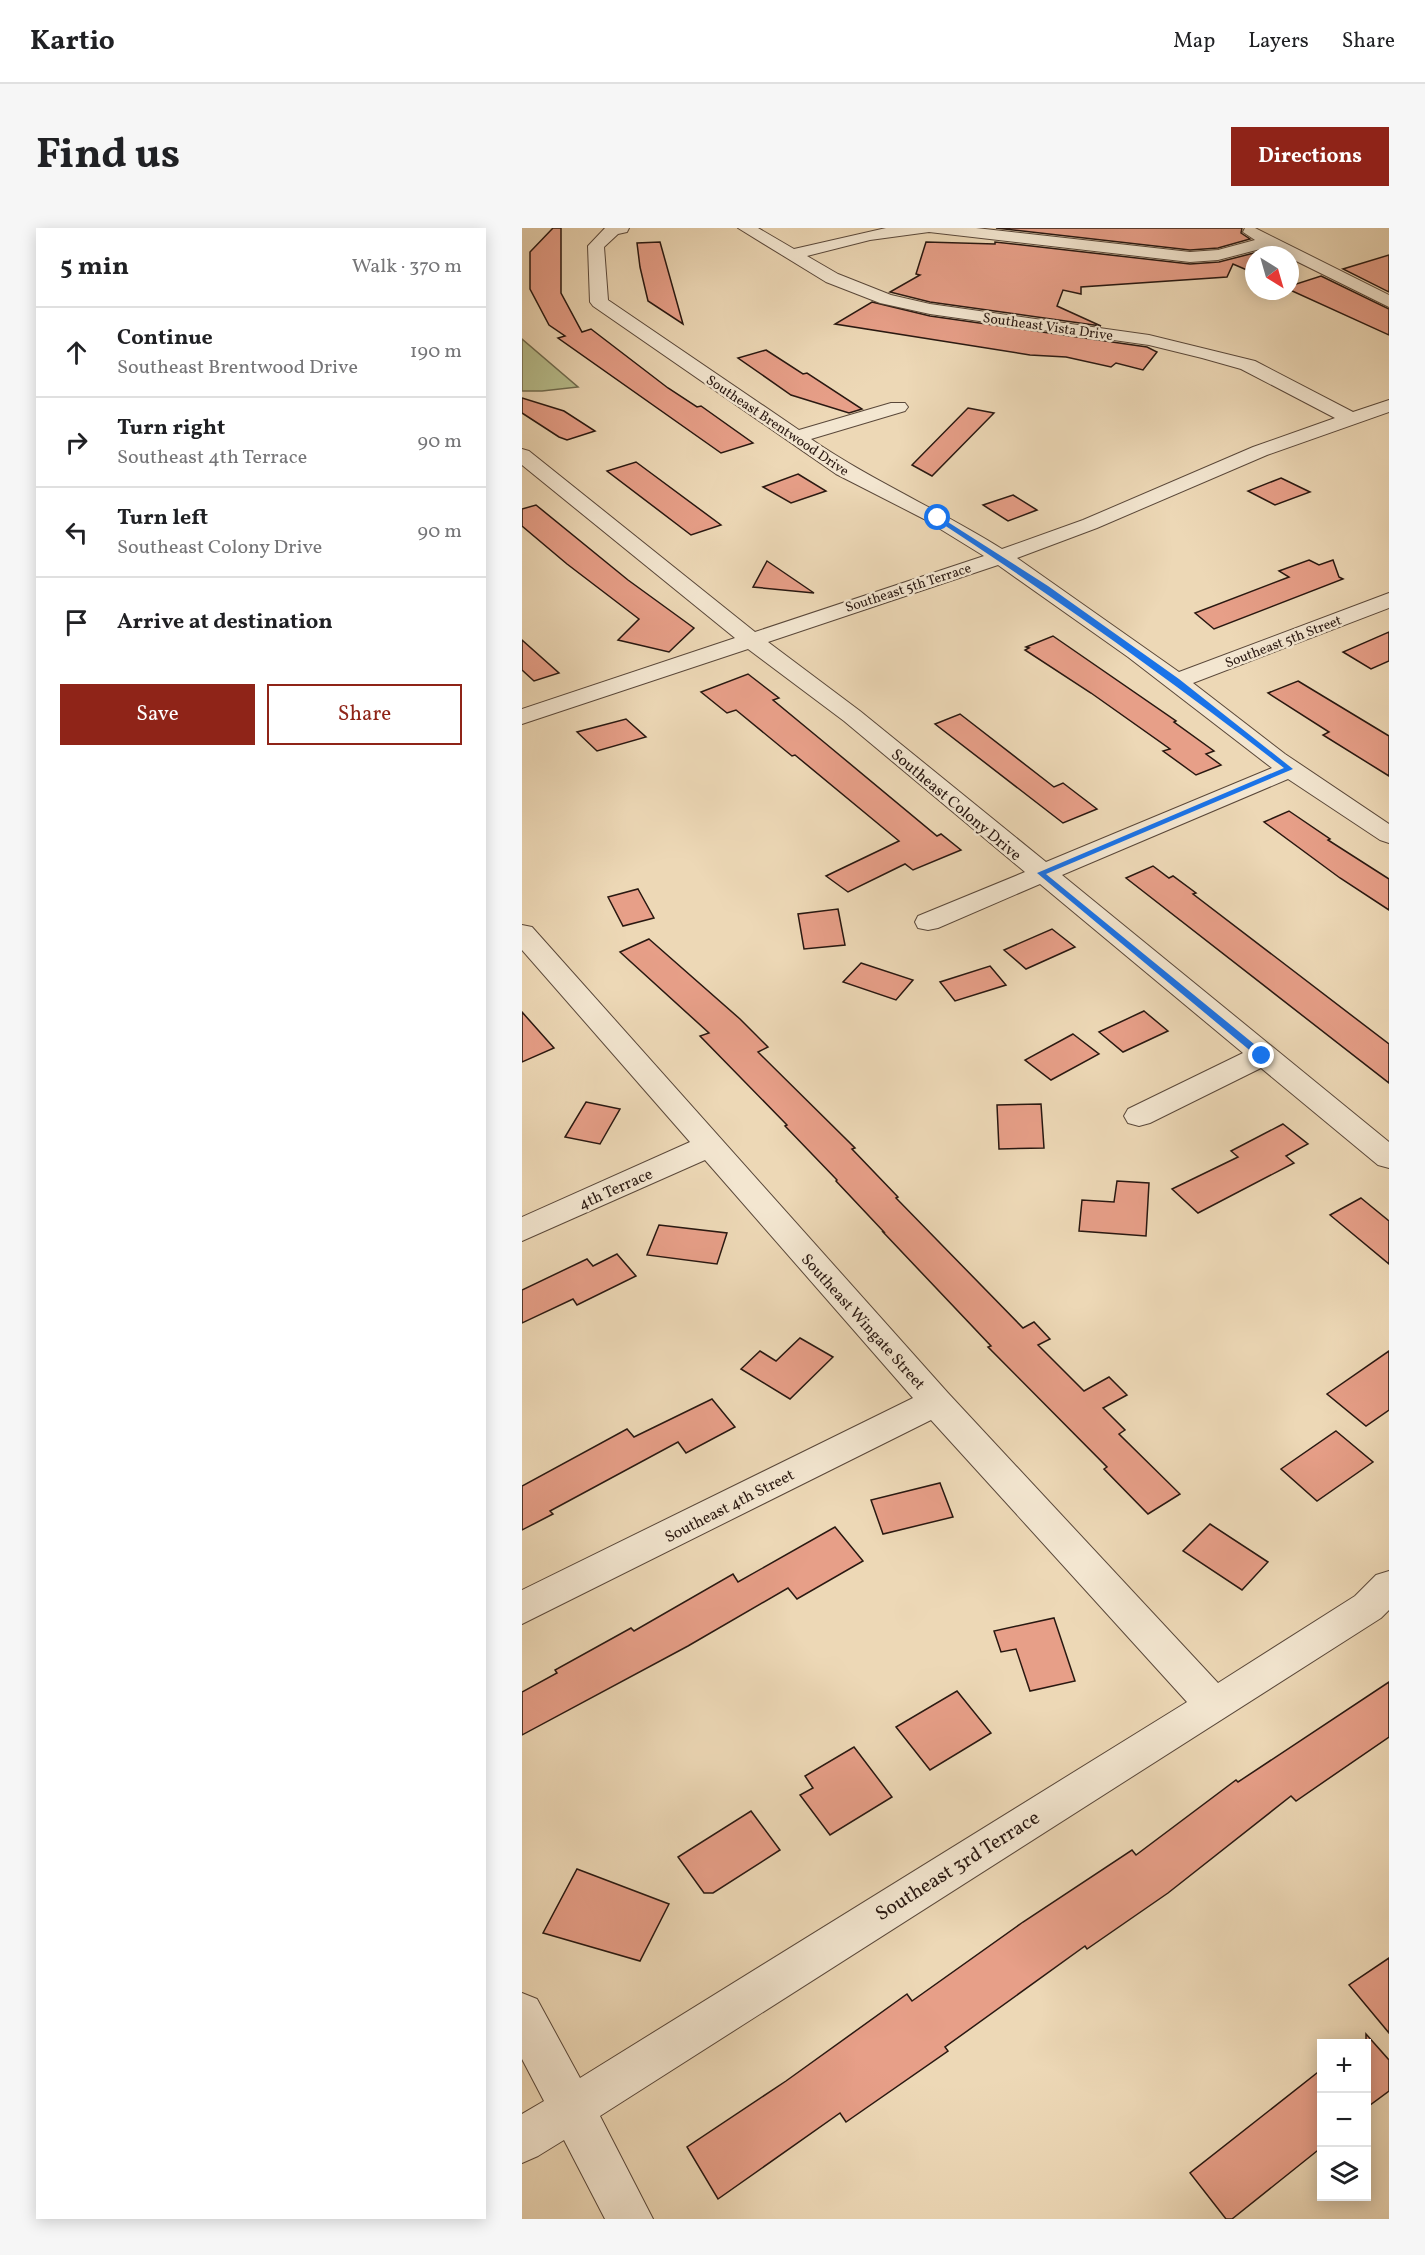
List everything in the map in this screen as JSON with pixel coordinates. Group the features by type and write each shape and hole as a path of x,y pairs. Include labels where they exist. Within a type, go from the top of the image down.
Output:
{"street":[{"name":"Southeast Brentwood Drive","path":"621,228 612,230 596,246 599,302 843,470 887,490 938,518 1046,588 1177,681 1290,769 1389,835"},
{"name":"Southeast Vista Drive","path":"746,228 832,278 886,300 930,309 1149,340 1216,356 1248,365 1353,420"},
{"path":"791,255 870,235 926,228"},
{"path":"932,228 1190,257 1218,255 1268,242"},
{"path":"1244,228 1389,302"},
{"name":"Southeast 5th Terrace","path":"522,717 998,558 1090,524 1260,451 1389,406"},
{"path":"794,438 898,407"},
{"name":"Southeast Colony Drive","path":"522,455 751,640 852,716 1262,1056 1389,1158"},
{"name":"Southeast 5th Street","path":"1177,681 1389,600"},
{"path":"928,922 1290,769"},
{"name":"Southeast Wingate Street","path":"522,933 936,1402 1213,1704"},
{"path":"1139,1116 1262,1056"},
{"name":"4th Terrace","path":"522,1230 708,1146"},
{"name":"Southeast 4th Street","path":"522,1608 936,1402"},
{"name":"Southeast 3rd Terrace","path":"522,2140 1332,1631 1368,1607 1389,1586"},
{"path":"522,2014 630,2219"}],"green space":[{"path":"522,339 578,387 522,391"}],"building":[{"path":"553,228 561,228 561,293 582,332 591,329 668,388 697,407 701,406 753,443 721,453 558,338 565,336 549,325 530,289 530,252"},
{"path":"996,228 1242,228 1241,233 1250,239 1218,248 1190,250"},
{"path":"660,242 683,324 648,301 637,243"},
{"path":"926,242 995,244 995,242 1190,264 1219,262 1245,255 1245,269 1233,264 1227,277 1081,287 1081,294 1063,290 1057,306 1101,326 930,302 890,292 920,275 916,274"},
{"path":"1389,255 1389,292 1343,269"},
{"path":"1321,276 1389,309 1389,335 1299,294 1299,283"},
{"path":"872,302 930,316 1147,347 1157,352 1143,370 1116,363 1111,367 1066,357 1030,355 835,324"},
{"path":"766,350 803,374 807,373 862,409 849,413 791,395 738,358"},
{"path":"522,398 564,411 595,431 567,440 559,437 522,413"},
{"path":"968,408 994,413 932,476 912,465"},
{"path":"636,462 721,525 691,535 607,471"},
{"path":"798,474 826,491 791,503 763,487"},
{"path":"1281,478 1310,492 1275,505 1248,491"},
{"path":"1013,495 1037,510 1008,521 983,505"},
{"path":"536,505 628,580 694,628 669,652 618,640 639,619 522,526 522,509"},
{"path":"1309,560 1319,565 1333,560 1339,577 1343,579 1214,629 1195,613 1289,577 1279,571"},
{"path":"767,561 814,593 753,587"},
{"path":"1389,632 1389,661 1371,669 1343,652"},
{"path":"1053,636 1176,721 1174,722 1214,751 1206,754 1221,765 1196,775 1163,751 1170,749 1025,650 1029,648 1026,647"},
{"path":"522,640 559,673 534,681 522,670"},
{"path":"748,674 779,698 773,700 937,836 941,834 961,850 913,870 905,864 848,892 826,876 899,841 795,755 792,756 736,710 727,713 701,692"},
{"path":"1298,681 1389,736 1389,776 1323,735 1329,732 1268,693"},
{"path":"960,714 1054,787 1063,783 1097,809 1063,823 935,724"},
{"path":"626,719 646,737 597,751 577,732"},
{"path":"1289,811 1330,839 1328,840 1389,879 1389,910 1340,878 1264,822"},
{"path":"1153,866 1169,878 1173,876 1196,893 1193,894 1389,1044 1389,1083 1126,878"},
{"path":"638,889 654,918 623,926 608,897"},
{"path":"838,909 845,945 804,949 798,914"},
{"path":"1052,929 1075,947 1026,969 1004,950"},
{"path":"649,939 740,1019 768,1047 758,1052 855,1148 852,1149 898,1197 896,1198 1023,1328 1034,1322 1050,1339 1038,1345 1084,1391 1109,1377 1127,1395 1103,1408 1125,1430 1119,1434 1180,1494 1148,1514 1104,1469 1107,1467 988,1347 991,1346 785,1126 787,1125 700,1036 709,1033 620,952"},
{"path":"861,963 913,980 896,1000 843,982"},
{"path":"990,966 1006,985 955,1001 940,982"},
{"path":"1144,1011 1168,1031 1123,1052 1099,1032"},
{"path":"522,1012 554,1048 522,1062"},
{"path":"1073,1034 1099,1054 1051,1080 1025,1060"},
{"path":"586,1102 620,1109 600,1144 565,1137"},
{"path":"1041,1104 1044,1148 999,1149 997,1105"},
{"path":"1283,1124 1308,1144 1286,1156 1294,1163 1198,1213 1172,1189 1238,1157 1231,1151"},
{"path":"1117,1181 1149,1183 1146,1236 1079,1231 1082,1200 1114,1202"},
{"path":"1361,1198 1389,1221 1389,1264 1330,1215"},
{"path":"659,1225 727,1233 717,1264 647,1255"},
{"path":"617,1254 636,1276 577,1305 573,1299 522,1323 522,1290 587,1259 593,1266"},
{"path":"800,1338 833,1357 790,1399 741,1369 760,1351 776,1361"},
{"path":"1389,1351 1389,1410 1366,1426 1327,1394"},
{"path":"712,1399 735,1427 686,1453 678,1442 550,1511 553,1514 522,1530 522,1486 627,1429 634,1437"},
{"path":"1336,1431 1373,1462 1317,1501 1281,1469"},
{"path":"940,1483 953,1517 883,1534 871,1500"},
{"path":"1210,1524 1268,1562 1242,1590 1183,1551"},
{"path":"835,1527 863,1561 797,1599 788,1588 688,1646 522,1735 522,1692 557,1673 555,1670 631,1628 634,1631 733,1574 738,1582"},
{"path":"1054,1618 1075,1681 1030,1691 1016,1649 1001,1652 994,1631"},
{"path":"1389,1682 1389,1737 1296,1801 1291,1796 1168,1893 1087,1949 1085,1946 945,2047 948,2051 846,2122 840,2113 718,2199 687,2147 786,2081 907,1994 912,2001 1023,1922 1132,1850 1136,1855 1236,1780 1238,1782"},
{"path":"957,1691 991,1733 930,1770 896,1727"},
{"path":"854,1747 892,1797 830,1835 800,1795 813,1788 805,1776"},
{"path":"751,1811 780,1850 713,1893 704,1893 678,1857"},
{"path":"577,1869 669,1904 640,1961 543,1933"},
{"path":"1389,1958 1389,2033 1349,1985"},
{"path":"1371,2040 1389,2060 1389,2091 1371,2104"},
{"path":"1317,2073 1317,2151 1232,2219 1226,2219 1190,2173"}],"route":[{"path":"938,518 1046,588 1177,681 1290,769 1041,873 1262,1056"}]}
